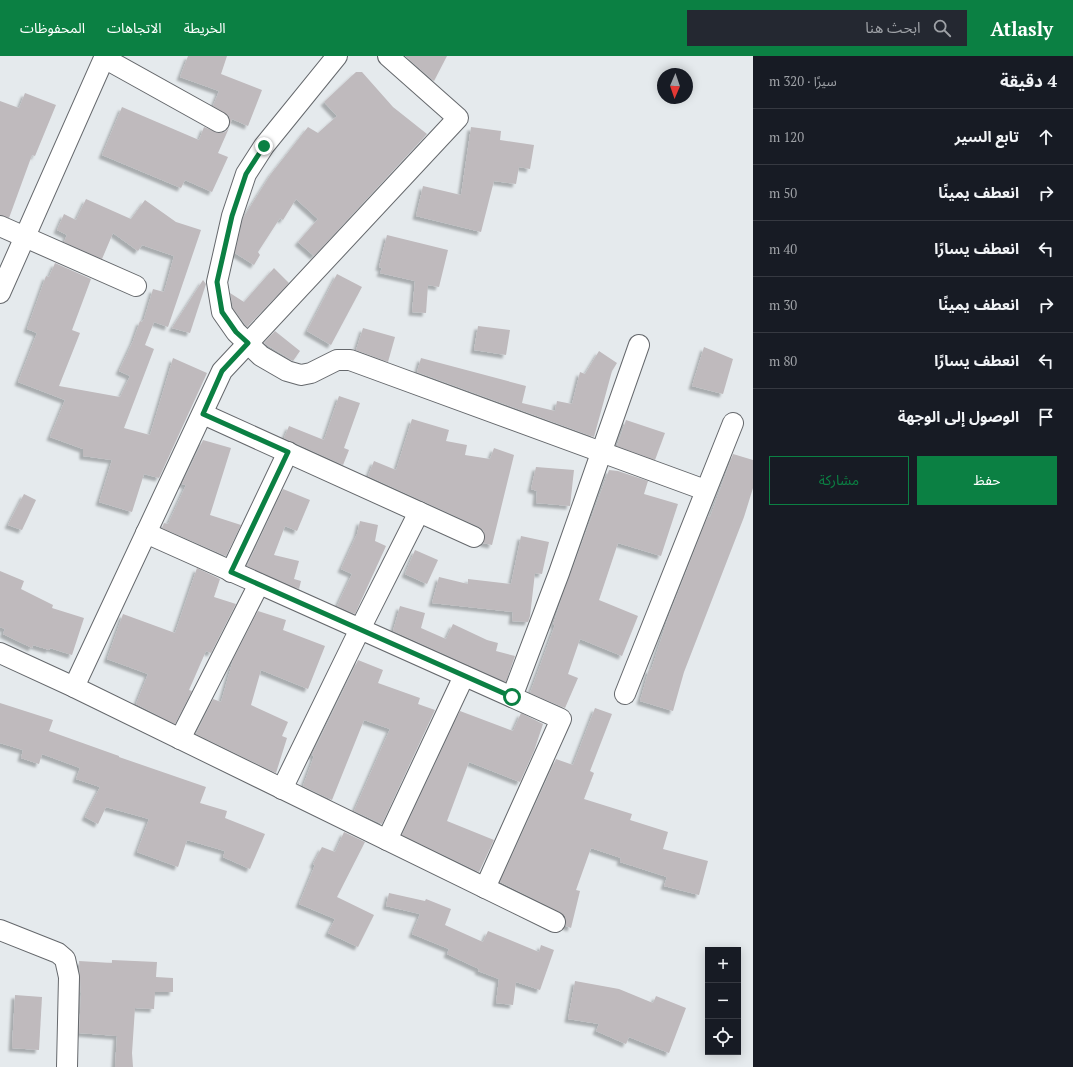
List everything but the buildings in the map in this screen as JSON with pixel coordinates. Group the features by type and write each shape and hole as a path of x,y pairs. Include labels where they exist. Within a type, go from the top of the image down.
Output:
{"street":[{"path":"337,56 264,146 246,174 232,216 217,282 222,312 236,332 261,356 287,371 301,376 311,373 337,360 350,360 705,490"},
{"path":"74,687 222,371 458,118 388,56"},
{"path":"0,293 105,57 219,122"},
{"path":"0,226 136,286"},
{"path":"512,697 559,573 600,452 639,345"},
{"path":"203,414 474,537"},
{"path":"625,694 705,490 733,423"},
{"path":"231,572 288,452"},
{"path":"282,789 419,512"},
{"path":"146,533 561,719 485,888"},
{"path":"180,739 259,584"},
{"path":"0,653 74,687 554,922"},
{"path":"387,840 464,676"},
{"path":"0,930 58,953 65,959 69,976 67,1067"}],"route":[{"path":"264,146 246,174 232,216 217,282 222,312 236,332 248,343 222,371 203,414 288,452 231,572 512,697"}]}
